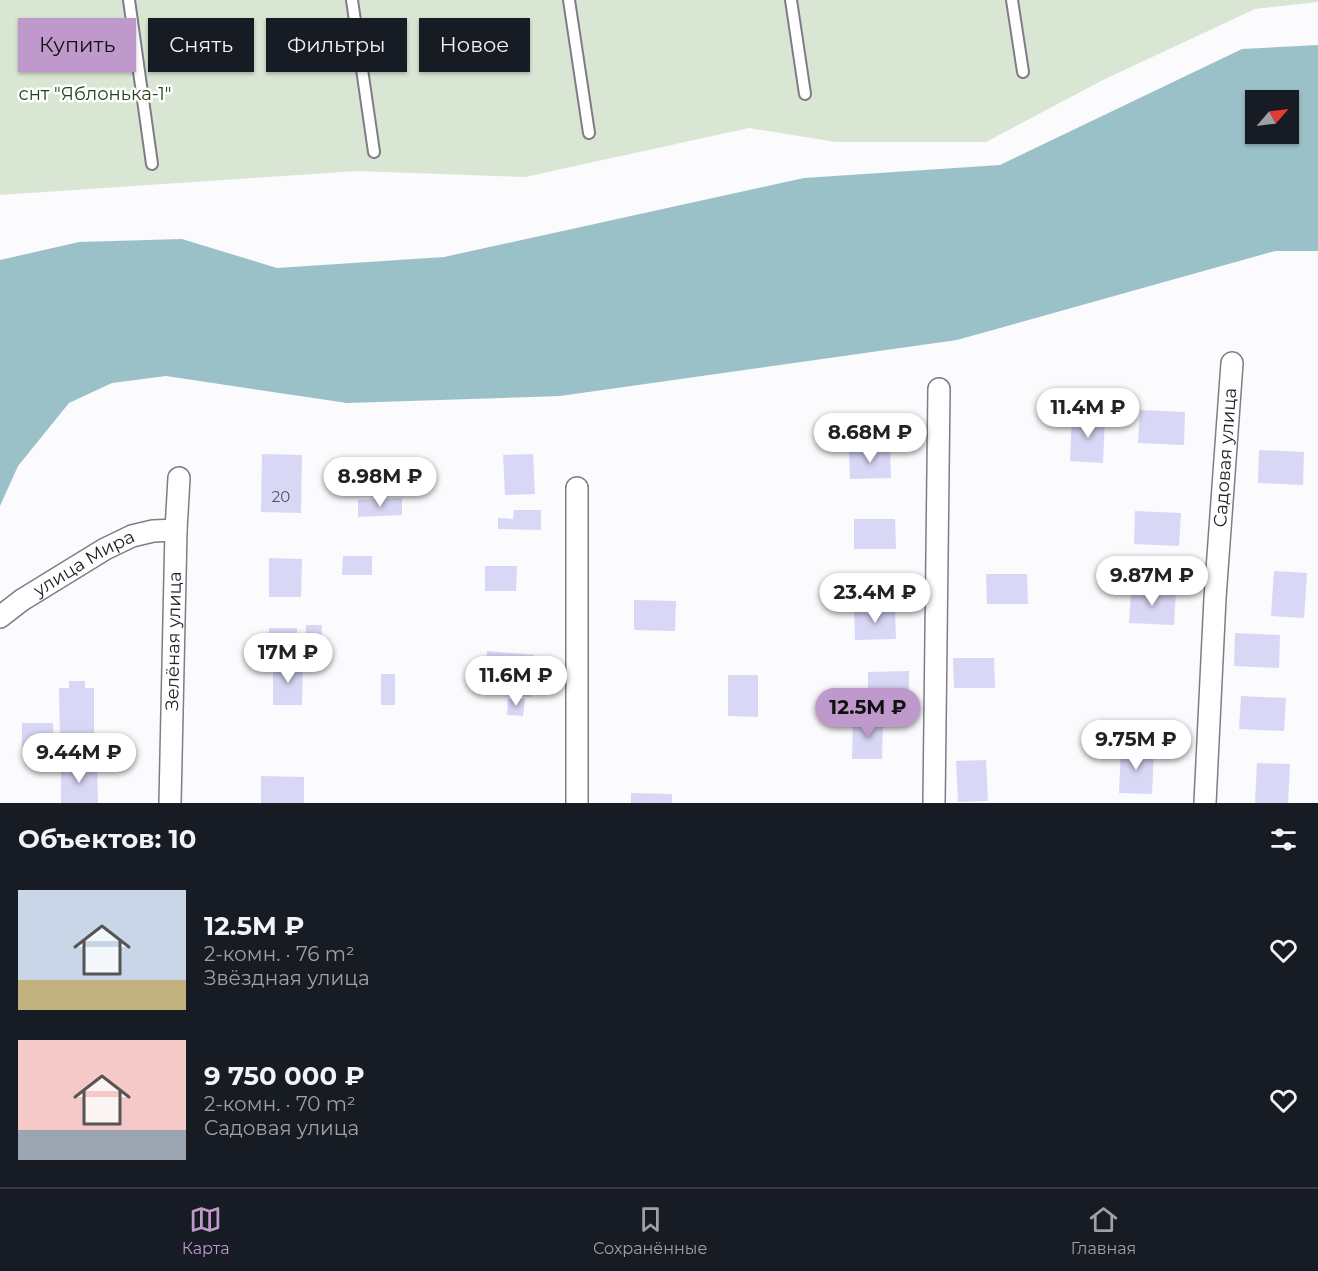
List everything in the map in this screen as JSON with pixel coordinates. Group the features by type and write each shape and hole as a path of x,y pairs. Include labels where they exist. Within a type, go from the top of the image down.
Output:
{"street":[{"name":"Садовая улица","path":"1205,803 1215,598 1232,363"},
{"path":"934,803 939,389"},
{"name":"Зелёная улица","path":"170,803 179,478"},
{"path":"577,488 577,803"},
{"name":"улица Мира","path":"0,617 22,600 105,549 132,536 153,531 176,530"}],"lane":[{"path":"129,0 152,164"},
{"path":"352,0 374,152"},
{"path":"569,0 589,133"},
{"path":"791,0 805,94"},
{"path":"1012,0 1023,72"}],"green space":[{"name":"снт \"Яблонька-1\"","path":"0,0 1318,0 1318,2 1255,9 1103,80 986,142 836,142 749,128 525,177 357,171 0,195"}],"water":[{"path":"1318,45 1318,251 1275,251 957,340 560,396 347,403 166,376 112,383 69,403 18,466 0,506 0,260 79,242 182,239 277,268 444,257 804,178 1000,165 1242,49"}],"building":[{"path":"1140,410 1185,412 1184,445 1138,443"},
{"path":"1072,416 1105,417 1103,463 1070,461"},
{"path":"890,448 891,478 850,479 849,449"},
{"path":"1259,450 1304,452 1303,485 1258,483"},
{"path":"262,454 302,455 301,513 261,512"},
{"path":"533,454 535,494 505,495 503,455"},
{"path":"402,498 402,515 358,517 358,500"},
{"path":"514,510 541,510 541,530 498,529 498,518 513,519"},
{"path":"1135,511 1181,513 1179,546 1134,544"},
{"path":"854,519 895,519 896,549 854,549"},
{"path":"343,556 372,556 372,575 342,575"},
{"path":"269,558 302,559 301,597 269,597"},
{"path":"485,566 517,566 516,591 485,591"},
{"path":"1274,571 1307,573 1304,618 1271,616"},
{"path":"986,574 1027,574 1028,604 987,604"},
{"path":"1131,590 1176,592 1174,625 1129,623"},
{"path":"634,600 676,601 675,631 634,630"},
{"path":"895,609 896,639 855,640 854,610"},
{"path":"306,625 322,625 321,647 305,647"},
{"path":"269,628 297,628 297,644 269,644"},
{"path":"1235,633 1280,635 1279,668 1234,666"},
{"path":"487,651 534,655 533,669 523,668 522,682 532,683 531,697 483,693"},
{"path":"953,658 994,658 995,688 954,688"},
{"path":"273,663 303,664 302,705 273,705"},
{"path":"909,671 909,701 868,702 868,672"},
{"path":"381,674 395,674 395,705 381,705"},
{"path":"728,675 758,675 758,717 728,716"},
{"path":"69,681 85,681 85,688 94,688 94,738 60,739 59,688 69,688"},
{"path":"1241,696 1286,698 1284,731 1239,729"},
{"path":"508,699 525,699 523,716 507,715"},
{"path":"853,718 883,718 882,759 852,759"},
{"path":"22,723 53,723 54,747 22,748"},
{"path":"1121,748 1154,749 1152,794 1119,793"},
{"path":"986,760 988,801 958,802 956,761"},
{"path":"1257,763 1290,764 1288,803 1255,803"},
{"path":"97,765 98,803 61,803 61,766"},
{"path":"261,776 304,777 304,803 261,803"},
{"path":"631,793 672,794 672,803 631,803"}]}
